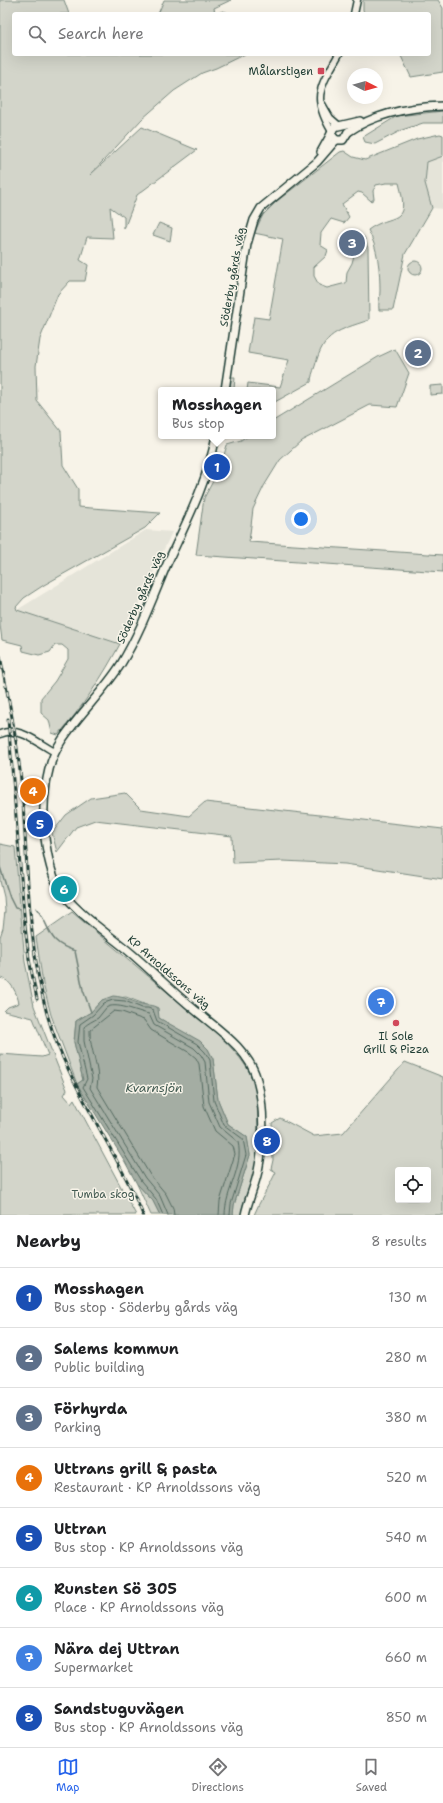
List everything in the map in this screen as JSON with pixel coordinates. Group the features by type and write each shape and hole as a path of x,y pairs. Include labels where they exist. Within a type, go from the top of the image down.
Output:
{"main road":[{"path":"376,117 339,125 331,132 336,140 344,139 348,132 388,112 443,106"},
{"path":"339,125 344,126 348,132"},
{"name":"Söderby gårds väg","path":"310,168 323,149 331,132"},
{"name":"Söderby gårds väg","path":"225,387 247,244 254,220 266,203 310,168 336,140"},
{"name":"Söderby gårds väg","path":"55,752 70,729 122,664 198,499 209,470 215,439"},
{"name":"KP Arnoldssons väg","path":"55,752 44,799 45,837 52,872 58,887 80,910 226,1036 242,1053 257,1077 261,1106 261,1148 257,1175 245,1215"}],"street":[{"path":"354,12 357,0"},
{"path":"331,132 321,111 321,87 338,56"},
{"path":"320,101 330,118 339,125"},
{"path":"0,734 9,731 19,732 55,752"}],"shaded area":[{"path":"443,156 443,209 432,208 425,183 427,162"},
{"path":"146,530 172,532 120,644 17,610"}],"green space":[{"path":"0,0 64,0 68,12 12,12 12,56 241,56 202,73 174,91 142,119 90,175 142,127 197,150 137,195 124,229 124,217 110,207 113,238 87,237 80,260 88,265 85,281 70,281 58,294 40,339 36,366 37,401 61,431 63,465 78,489 78,507 160,513 145,528 44,585 24,598 16,607 17,610 120,644 92,691 58,735 52,733 49,720 41,713 41,698 55,681 68,659 68,650 62,645 55,645 50,652 39,655 23,651 22,645 2,640 0,625"},
{"path":"164,0 231,0 214,8 215,12 159,12"},
{"path":"363,0 438,0 443,8 443,72 411,77 401,56 431,56 431,12 364,12"},
{"path":"443,111 443,123 423,123 402,130 375,144 365,142 363,137 397,116"},
{"path":"440,134 443,135 443,156 427,162 425,183 432,208 405,254 393,310 379,310 379,267 374,244 368,230 397,217 401,213 403,207 399,183 386,183 376,185 373,191 374,199 371,201 362,193 358,192 342,204 349,217 344,223 331,219 321,233 320,245 328,250 326,256 314,267 314,276 319,285 327,288 346,283 347,272 352,263 359,236 364,237 368,248 369,320 333,334 323,346 312,374 311,382 276,401 276,387 247,387 248,383 280,387 289,360 248,353 254,317 269,319 283,239 254,233 263,215 277,201 340,152 344,151 353,157 365,160 417,139"},
{"path":"159,223 172,228 170,241 153,235"},
{"path":"412,261 418,261 422,265 422,271 418,275 412,275 408,271 408,265"},
{"path":"395,349 409,373 397,407 370,405 301,441 280,460 264,486 253,509 249,542 443,555 443,572 196,555 204,498 220,468 227,445 244,439 276,439 276,419 378,357"},
{"path":"230,377 235,377 234,387 228,387"},
{"path":"443,385 443,394 430,395 430,386"},
{"path":"125,793 141,809 189,816 205,802 443,829 443,879 345,864 283,861 233,863 232,836 95,820 76,827 57,852 52,833 66,815 91,798"},
{"name":"Tumba skog","path":"0,844 15,847 25,962 34,1006 67,1090 64,1095 71,1103 74,1099 136,1215 0,1215 0,1054 42,1057 48,1055 33,1018 4,1011 8,1007 19,1003 17,995 10,984 4,979 0,978 0,937 3,928 5,911 4,897 0,881"},
{"path":"72,912 223,1039 246,1067 255,1086 258,1125 256,1165 241,1215 233,1215 234,1205 250,1155 247,1137 228,1124 218,1100 213,1059 208,1049 159,1018 144,1004 126,997 102,1000 91,1012 76,1021 74,1042 83,1080 77,1084 51,1015 43,984 36,937"},
{"path":"405,1062 443,1077 443,1215 254,1215 276,1172 271,1169 273,1160 272,1123 280,1118 314,1136 343,1133"},
{"path":"137,1184 153,1201 160,1215 151,1215"}],"water":[{"name":"Kvarnsjön","path":"113,996 158,1008 159,1018 200,1041 208,1049 213,1059 218,1100 228,1124 247,1137 250,1155 234,1205 233,1215 160,1215 153,1201 137,1184 124,1160 77,1084 83,1080 74,1042 76,1021 91,1012 102,1000"}],"waterway":[{"path":"0,867 10,898 15,908 20,909"},
{"path":"36,908 50,933 58,943 75,951 83,990 91,1012"}],"railway":[{"path":"0,656 18,756 22,790 32,931 40,986 47,1014 56,1041 67,1066 132,1190 143,1215"},
{"path":"8,719 25,926 29,959 37,999"}],"place":[{"name":"Målarstigen","path":"321,71"},
{"name":"Förhyrda","path":"352,243"},
{"name":"Salems kommun","path":"418,353"},
{"name":"Mosshagen","path":"217,467"},
{"name":"Uttrans grill & pasta","path":"33,791"},
{"name":"Uttran","path":"40,824"},
{"name":"Runsten Sö 305","path":"64,889"},
{"name":"Nära dej Uttran","path":"381,1002"},
{"name":"Il Sole Grill & Pizza","path":"396,1023"},
{"name":"Sandstuguvägen","path":"267,1141"}]}
